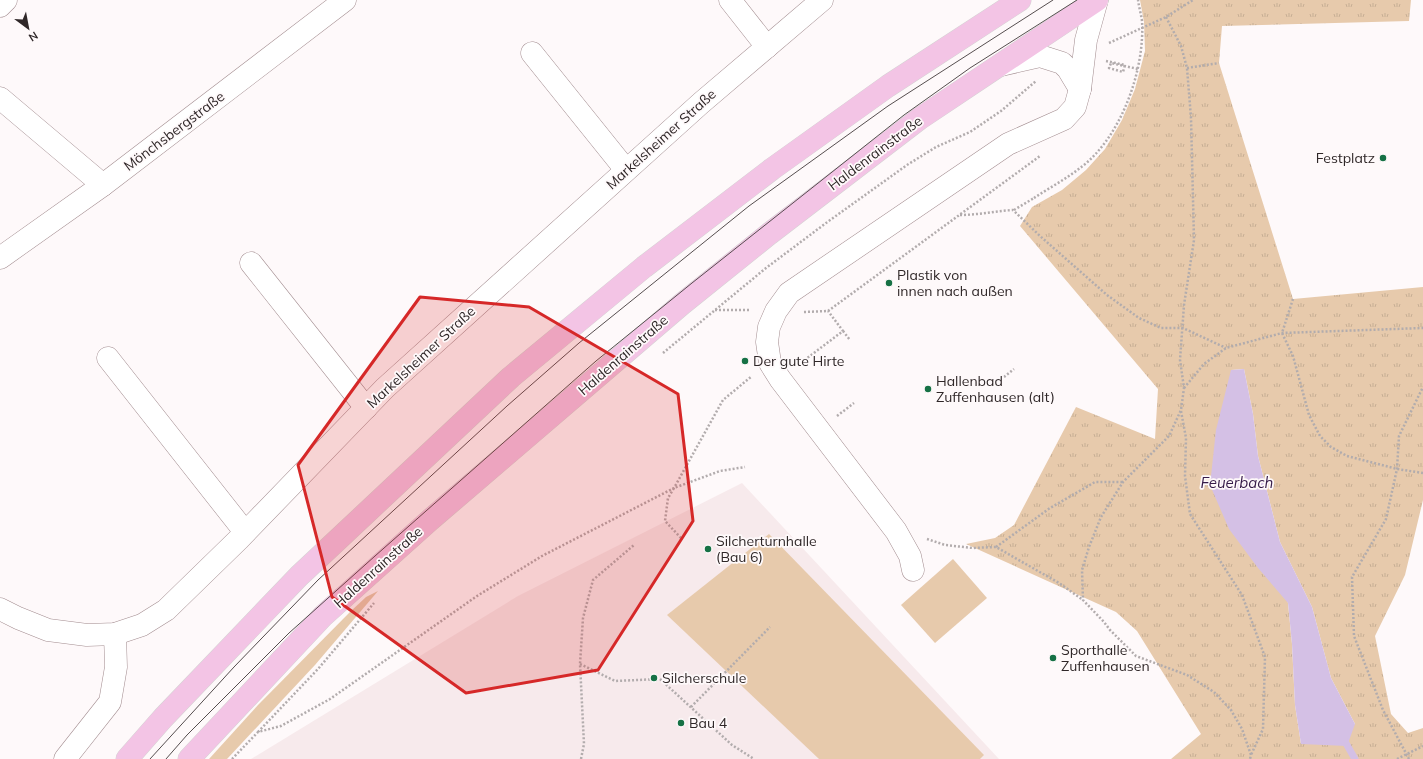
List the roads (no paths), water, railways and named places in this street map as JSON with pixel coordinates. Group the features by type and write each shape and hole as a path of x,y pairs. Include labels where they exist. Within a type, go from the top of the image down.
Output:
{"main road":[{"path":"128,759 163,718 299,576 511,377 644,267 772,169 888,86 1020,0"},
{"name":"Haldenrainstraße","path":"189,759 323,616 430,520 676,310 769,234 919,119 1097,0"}],"street":[{"path":"0,6 6,0"},
{"name":"Mönchsbergstraße","path":"0,258 103,185 345,0"},
{"path":"730,0 767,47"},
{"name":"Markelsheimer Straße","path":"0,609 48,630 87,635 115,634 142,625 166,610 246,532 385,388 701,102 822,0"},
{"path":"913,570 910,556 891,525 775,371 767,342 769,327 776,310 788,293 1008,144 1064,119 1075,107 1080,89 1093,57 1091,18 1097,0"},
{"path":"532,54 626,170"},
{"path":"997,67 1040,56 1062,63 1068,69 1080,89"},
{"path":"0,98 103,185"},
{"path":"251,263 366,408"},
{"path":"108,358 246,532"},
{"path":"65,759 110,702 116,668 115,634"}],"water":[{"name":"Feuerbach","path":"1244,369 1253,414 1258,456 1280,542 1312,607 1331,678 1355,724 1347,746 1301,744 1295,705 1288,603 1258,568 1229,529 1210,485 1216,430 1231,370"}],"waterway":[{"name":"Feuerbach","path":"1343,738 1355,759"}],"tram line":[{"path":"150,759 234,667 318,580 507,406 579,343 749,206 888,106 1053,0"},
{"path":"166,759 187,735 289,633 596,361 904,115 970,68 1077,0"}],"place":[{"name":"Festplatz","path":"1383,158"},
{"name":"Plastik von innen nach außen","path":"889,283"},
{"name":"Der gute Hirte","path":"745,361"},
{"name":"Hallenbad Zuffenhausen (alt)","path":"928,389"},
{"name":"Silcherturnhalle (Bau 6)","path":"708,549"},
{"name":"Sporthalle Zuffenhausen","path":"1053,658"},
{"name":"Silcherschule","path":"654,678"},
{"name":"Bau 4","path":"681,723"}]}
